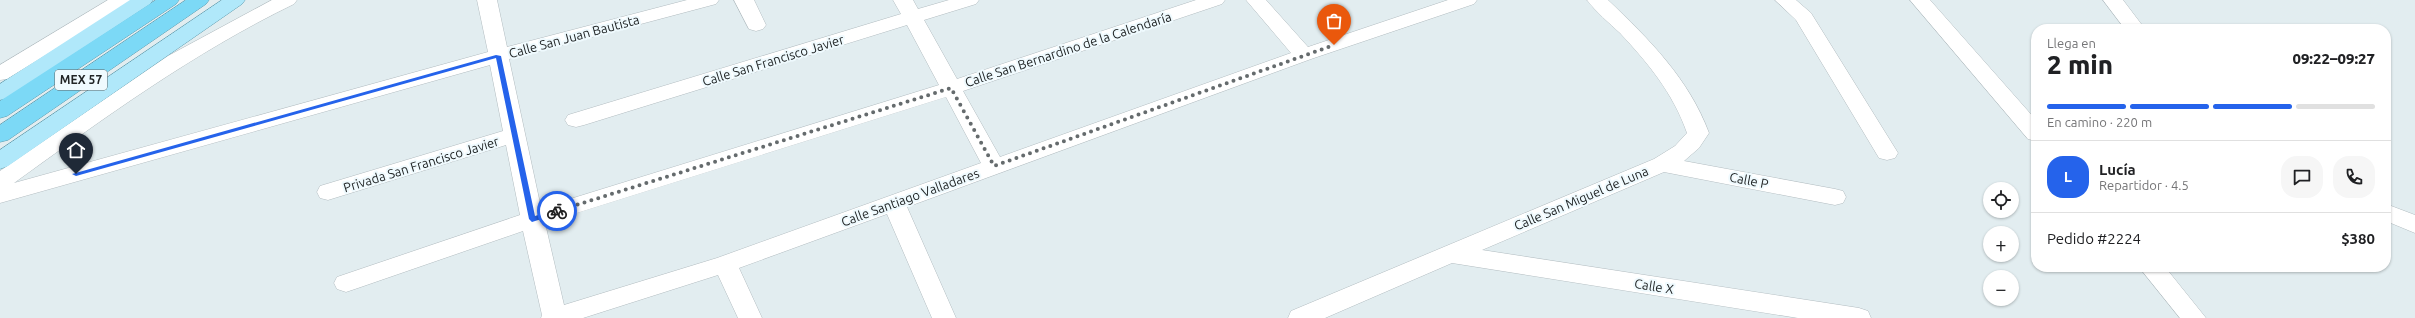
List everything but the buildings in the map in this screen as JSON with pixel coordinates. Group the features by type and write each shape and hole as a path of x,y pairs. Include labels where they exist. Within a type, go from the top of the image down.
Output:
{"highway":[{"name":"MEX 57","path":"0,111 143,9 169,0"},
{"name":"MEX 57","path":"0,135 199,0"}],"main road":[{"path":"0,161 110,95 236,0"},
{"path":"0,93 143,9"}],"street":[{"path":"0,74 121,0"},
{"path":"0,182 110,95 214,36 288,0"},
{"path":"487,0 532,219 555,318"},
{"name":"Calle San Juan Bautista","path":"0,195 498,56 709,0"},
{"path":"744,0 756,26"},
{"name":"Calle San Francisco Javier","path":"576,120 907,9 969,0"},
{"name":"Calle San Bernardino de la Calendaría","path":"346,283 532,219 951,88 1215,0"},
{"path":"1256,0 1304,55"},
{"name":"Calle Santiago Valladares","path":"555,318 725,264 1304,55 1467,0"},
{"name":"Calle San Miguel de Luna","path":"1300,318 1662,164 1682,153 1693,142 1698,133 1694,116 1685,100 1640,42 1598,0"},
{"path":"1785,0 1804,17 1888,153"},
{"path":"1920,0 2031,128"},
{"path":"2113,0 2131,24"},
{"path":"907,9 994,166"},
{"name":"Privada San Francisco Javier","path":"328,192 515,135"},
{"name":"Calle P","path":"1662,164 1835,197"},
{"path":"894,203 944,318"},
{"path":"2391,214 2415,225"},
{"name":"Calle X","path":"1449,254 1859,318"},
{"path":"725,264 750,318"},
{"path":"2155,272 2194,318"}],"way so far":[{"path":"557,211 951,88 994,166 1334,45"}],"route":[{"path":"76,174 498,56 532,219 557,211"}]}
